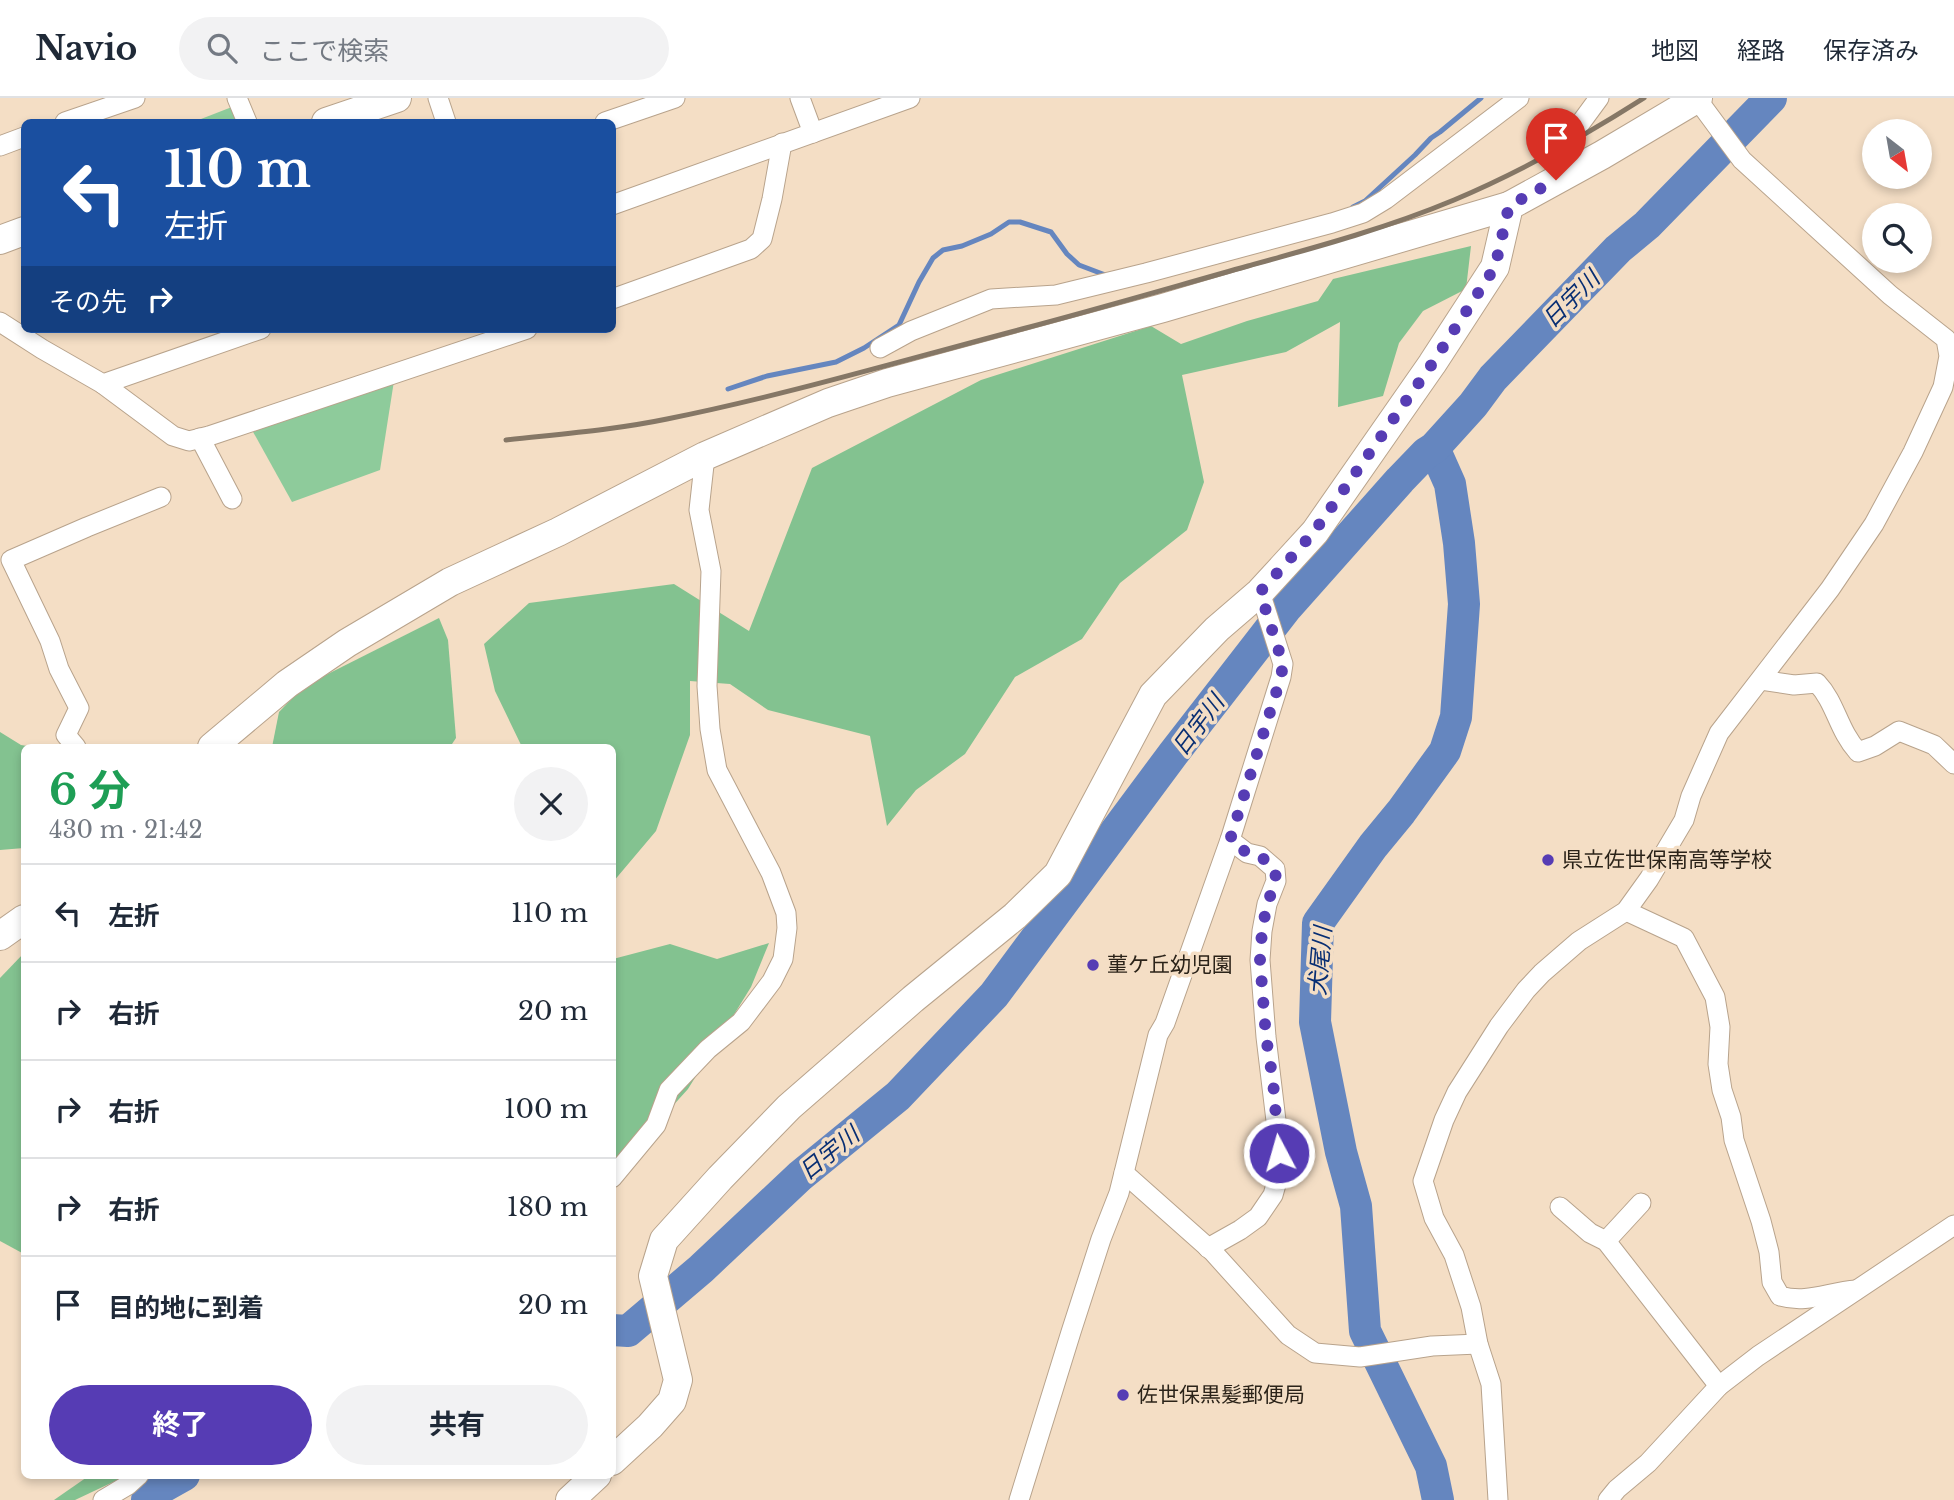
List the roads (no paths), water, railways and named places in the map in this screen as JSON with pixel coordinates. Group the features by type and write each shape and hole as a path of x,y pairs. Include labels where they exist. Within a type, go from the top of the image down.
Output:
{"street":[{"path":"237,98 246,119"},
{"path":"335,119 397,98"},
{"path":"438,98 445,119"},
{"path":"614,119 675,98"},
{"path":"800,98 813,133"},
{"path":"616,204 910,98"},
{"path":"880,348 911,331 991,299 1056,295 1242,248 1363,213 1519,98"},
{"path":"1556,180 1563,147 1600,98"},
{"path":"73,119 130,99"},
{"path":"216,744 287,684 347,643 450,582 558,532 705,456 828,403 887,383 1163,308 1509,206 1699,102 1742,160 1890,295 1950,333 1949,356 1943,387 1913,452 1874,524 1830,589 1719,733 1691,796 1684,820 1649,879 1626,911 1579,941 1526,990 1499,1026 1444,1119 1423,1181 1434,1218 1454,1255 1491,1384 1498,1500"},
{"path":"0,146 21,138"},
{"path":"616,298 751,250 762,239 782,143"},
{"path":"616,1457 672,1401 678,1380 653,1276 664,1240 789,1107 913,999 1015,916 1058,874 1153,695 1217,629 1262,598 1314,532 1432,364 1495,267 1509,206"},
{"path":"0,240 21,232"},
{"path":"22,333 52,355 103,384 173,436 189,441 498,334"},
{"path":"103,384 250,333"},
{"path":"200,438 232,499"},
{"path":"616,1173 656,1125 669,1090 708,1049 741,1022 772,981 783,958 787,928 786,913 771,873 717,770 706,686 712,571 699,510 705,456"},
{"path":"74,744 66,735 79,708 59,669 50,641 6,558 161,497"},
{"path":"1019,1500 1101,1239 1119,1193 1158,1035 1165,1023 1230,840 1278,688 1283,664 1262,598"},
{"path":"1760,680 1794,685 1817,683 1825,692 1847,740 1857,752 1875,746 1899,731 1934,745 1954,764"},
{"path":"1208,1248 1258,1217 1273,1195 1279,1174 1273,1081 1266,1037 1260,960 1267,904 1276,881 1275,869 1260,856 1247,853 1230,840"},
{"path":"1626,911 1684,938 1715,997 1720,1027 1718,1064 1722,1090 1731,1117 1734,1140 1761,1221 1769,1252 1772,1282 1780,1296 1794,1300 1812,1299 1836,1291 1856,1290"},
{"path":"0,936 21,921"},
{"path":"1124,1173 1208,1248 1288,1335 1315,1353 1360,1357 1432,1346 1478,1344"},
{"path":"1606,1241 1641,1203"},
{"path":"1560,1207 1590,1233 1606,1241 1719,1386"},
{"path":"1613,1496 1648,1463 1719,1386 1758,1356 1954,1225"},
{"path":"103,1500 135,1479"},
{"path":"570,1500 593,1479"}],"waterway":[{"path":"1353,207 1365,201 1431,138 1481,98"},
{"name":"日宇川","path":"616,1330 628,1331 701,1269 800,1176 898,1096 994,995 1173,754 1287,607 1400,480 1473,405 1493,378 1618,249 1647,225 1771,98"},
{"path":"728,389 767,376 836,362 864,348 899,325 933,258 943,250 962,246 991,234 1009,222 1020,222 1051,232 1079,265 1108,276"},
{"name":"犬尾川","path":"1434,448 1450,484 1459,543 1464,604 1456,717 1445,751 1318,923 1315,1022 1341,1152 1356,1206 1365,1331 1431,1466 1438,1500"},
{"name":"日宇川","path":"147,1500 177,1479"}],"railway":[{"path":"506,440 647,423 712,410 1079,314 1352,236 1429,210 1503,178 1644,98"}],"place":[{"name":"県立佐世保南高等学校","path":"1548,860"},
{"name":"菫ケ丘幼児園","path":"1093,965"},
{"name":"佐世保黒髪郵便局","path":"1123,1395"}]}
